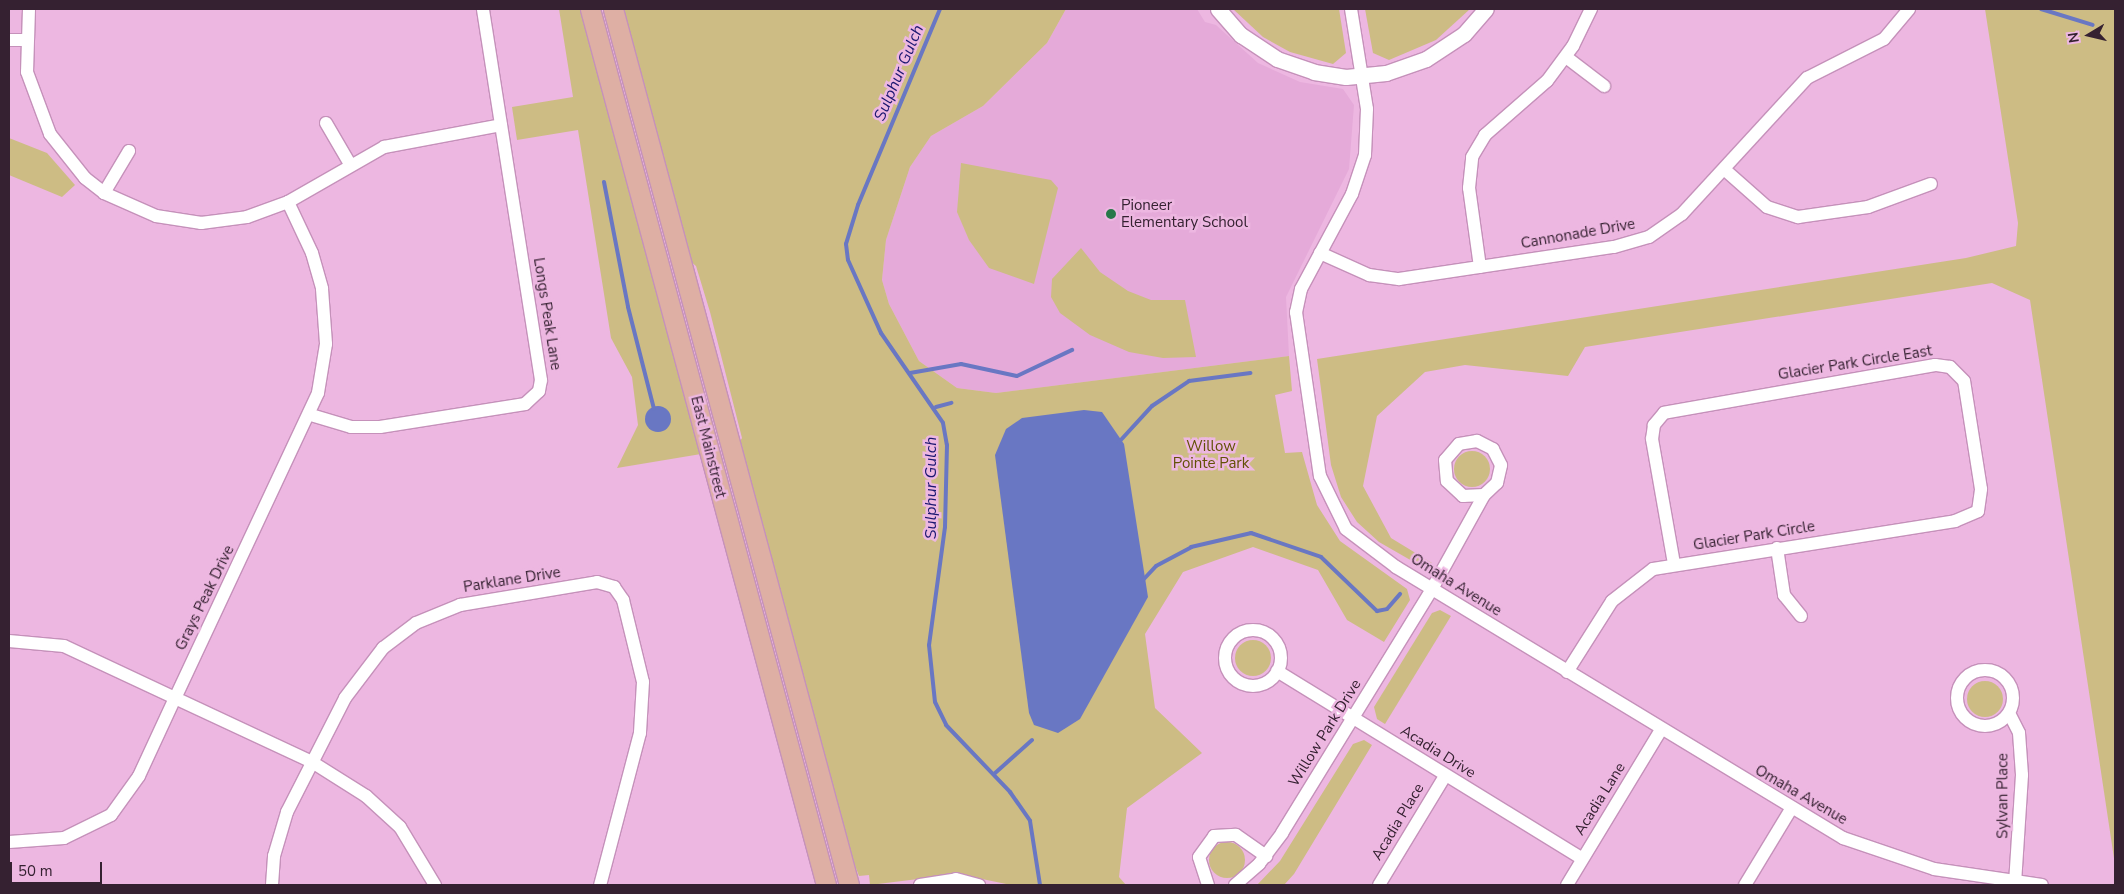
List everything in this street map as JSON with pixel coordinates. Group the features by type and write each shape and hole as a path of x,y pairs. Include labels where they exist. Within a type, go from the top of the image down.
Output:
{"main road":[{"name":"East Mainstreet","path":"590,9 826,885"},
{"name":"East Mainstreet","path":"613,9 849,885"}],"street":[{"path":"30,9 25,40 29,82 44,124 67,158 104,193 148,214 201,223 247,218 288,202 350,164 400,142 501,126"},
{"name":"Longs Peak Lane","path":"311,414 371,428 541,400 541,380 483,9"},
{"path":"1218,9 1246,39 1277,60 1325,75 1364,76 1406,68 1436,54 1464,34 1486,9"},
{"name":"Omaha Avenue","path":"1351,9 1364,76 1365,155 1352,194 1298,297 1296,321 1323,485 1353,536 1432,589 1791,809 1892,857 1956,874 2042,885"},
{"path":"1480,267 1469,188 1472,157 1485,135 1536,93 1566,57 1591,9"},
{"name":"Cannonade Drive","path":"1320,253 1386,278 1480,267 1614,247 1649,236 1673,222 1807,78 1884,39 1909,10"},
{"path":"9,40 25,40"},
{"path":"1566,57 1604,86"},
{"path":"326,123 350,164"},
{"path":"104,193 129,151"},
{"path":"1724,169 1767,207 1798,217 1868,207 1932,184"},
{"name":"Grays Peak Drive","path":"9,842 64,838 111,815 139,776 311,414 323,371 324,302 312,253 288,202"},
{"name":"Glacier Park Circle East","path":"1674,564 1652,439 1661,416 1674,408 1943,365 1956,371 1966,384 1982,498"},
{"path":"1483,442 1497,454 1500,478 1484,495 1462,496 1447,481 1446,460 1459,444 1483,442"},
{"name":"Willow Park Drive","path":"1235,885 1266,856 1432,589 1484,495"},
{"name":"Glacier Park Circle","path":"1567,672 1623,588 1653,569 1674,564 1962,520 1978,511 1982,498"},
{"path":"1777,548 1784,595 1801,616"},
{"name":"Parklane Drive","path":"272,885 279,832 312,762 356,681 383,648 416,622 460,605 609,584 618,591 631,627 642,702 634,761 612,828 600,885"},
{"path":"1244,632 1264,632 1278,646 1277,671 1264,684 1240,682 1228,668 1229,644 1244,632"},
{"path":"9,641 64,646 312,762 384,810 414,845 435,885"},
{"name":"Acadia Drive","path":"1277,671 1582,860"},
{"name":"Sylvan Place","path":"2009,713 1988,726 1969,721 1957,704 1961,684 1975,672 1999,674 2013,694 2009,713 2019,733 2022,775 2015,883"},
{"name":"Acadia Lane","path":"1566,885 1661,730"},
{"name":"Acadia Place","path":"1379,885 1445,776"},
{"path":"1745,885 1791,809"},
{"path":"1208,885 1199,857 1214,836 1236,835 1266,856"},
{"path":"920,885 956,879 979,885"}],"shaded area":[{"name":"Pioneer Elementary School","path":"1066,9 1197,9 1205,22 1216,25 1258,63 1300,82 1343,89 1354,105 1349,169 1286,297 1289,356 996,393 957,388 919,361 889,304 882,280 886,240 910,167 931,136 983,106 1047,43"}],"green space":[{"path":"559,9 582,9 701,454 617,468 638,425 632,377 611,338 578,130 517,140 512,107 573,97"},
{"name":"Willow Pointe Park","path":"621,9 1066,9 1047,43 983,106 931,136 910,167 886,240 882,280 889,304 919,361 957,388 996,393 1289,356 1292,391 1275,395 1285,453 1302,452 1317,505 1340,541 1407,589 1410,600 1384,642 1347,620 1318,570 1253,547 1183,572 1145,634 1155,708 1202,753 1127,808 1119,877 1126,885 1011,885 958,874 870,885 869,875 859,876 843,834 738,445 742,438 710,312 696,266 689,260"},
{"path":"1233,9 1339,9 1346,53 1333,64 1290,52 1263,37"},
{"path":"1365,9 1470,9 1436,40 1389,60 1373,53"},
{"path":"1985,9 2115,9 2115,865 2030,300 1992,283 1585,347 1568,376 1465,365 1425,372 1377,416 1363,486 1391,538 1432,563 1426,569 1379,542 1357,522 1341,497 1331,465 1317,359 1966,258 2016,246 2018,223"},
{"path":"9,138 47,153 75,185 62,197 9,175"},
{"path":"961,163 1051,180 1058,188 1034,284 989,268 969,240 957,212"},
{"path":"1081,248 1100,272 1128,291 1151,300 1185,300 1196,357 1163,358 1129,352 1090,335 1060,313 1051,297 1052,279"},
{"path":"1472,451 1479,452 1485,456 1489,462 1489,476 1485,482 1479,486 1472,487 1465,486 1459,482 1455,476 1454,469 1455,462 1459,456 1465,452"},
{"path":"1440,610 1451,616 1385,724 1377,719 1374,707 1432,613"},
{"path":"1253,640 1260,641 1266,645 1270,651 1270,665 1266,671 1260,675 1253,676 1246,675 1240,671 1236,665 1235,658 1236,651 1240,645 1246,641"},
{"path":"1985,681 1992,682 1998,686 2002,692 2002,706 1998,712 1992,716 1985,717 1978,716 1972,712 1968,706 1967,699 1968,692 1972,686 1978,682"},
{"path":"1364,740 1372,745 1294,874 1284,885 1257,885 1280,861 1353,744"},
{"path":"1227,842 1240,847 1245,860 1240,873 1227,878 1214,873 1209,860 1214,847"}],"water":[{"path":"658,406 668,409 671,419 668,429 658,432 648,429 645,419 648,409"},
{"path":"1084,410 1102,412 1124,444 1148,597 1080,719 1058,733 1034,725 1029,713 995,455 1006,429 1022,418"}],"waterway":[{"name":"Sulphur Gulch","path":"940,9 858,205 846,244 848,260 881,333 943,423 947,445 945,527 929,645 935,702 946,725 1010,792 1030,821 1040,885"},
{"path":"2041,9 2093,25"},
{"path":"604,182 628,307 654,409"},
{"path":"910,373 961,364 1017,376 1072,350"},
{"path":"1119,442 1152,406 1189,381 1250,373"},
{"path":"936,407 951,403"},
{"path":"1143,580 1156,566 1191,547 1251,533 1321,557 1377,611 1387,609 1400,594"},
{"path":"994,774 1032,740"}],"place":[{"name":"Pioneer Elementary School","path":"1111,214"}]}
